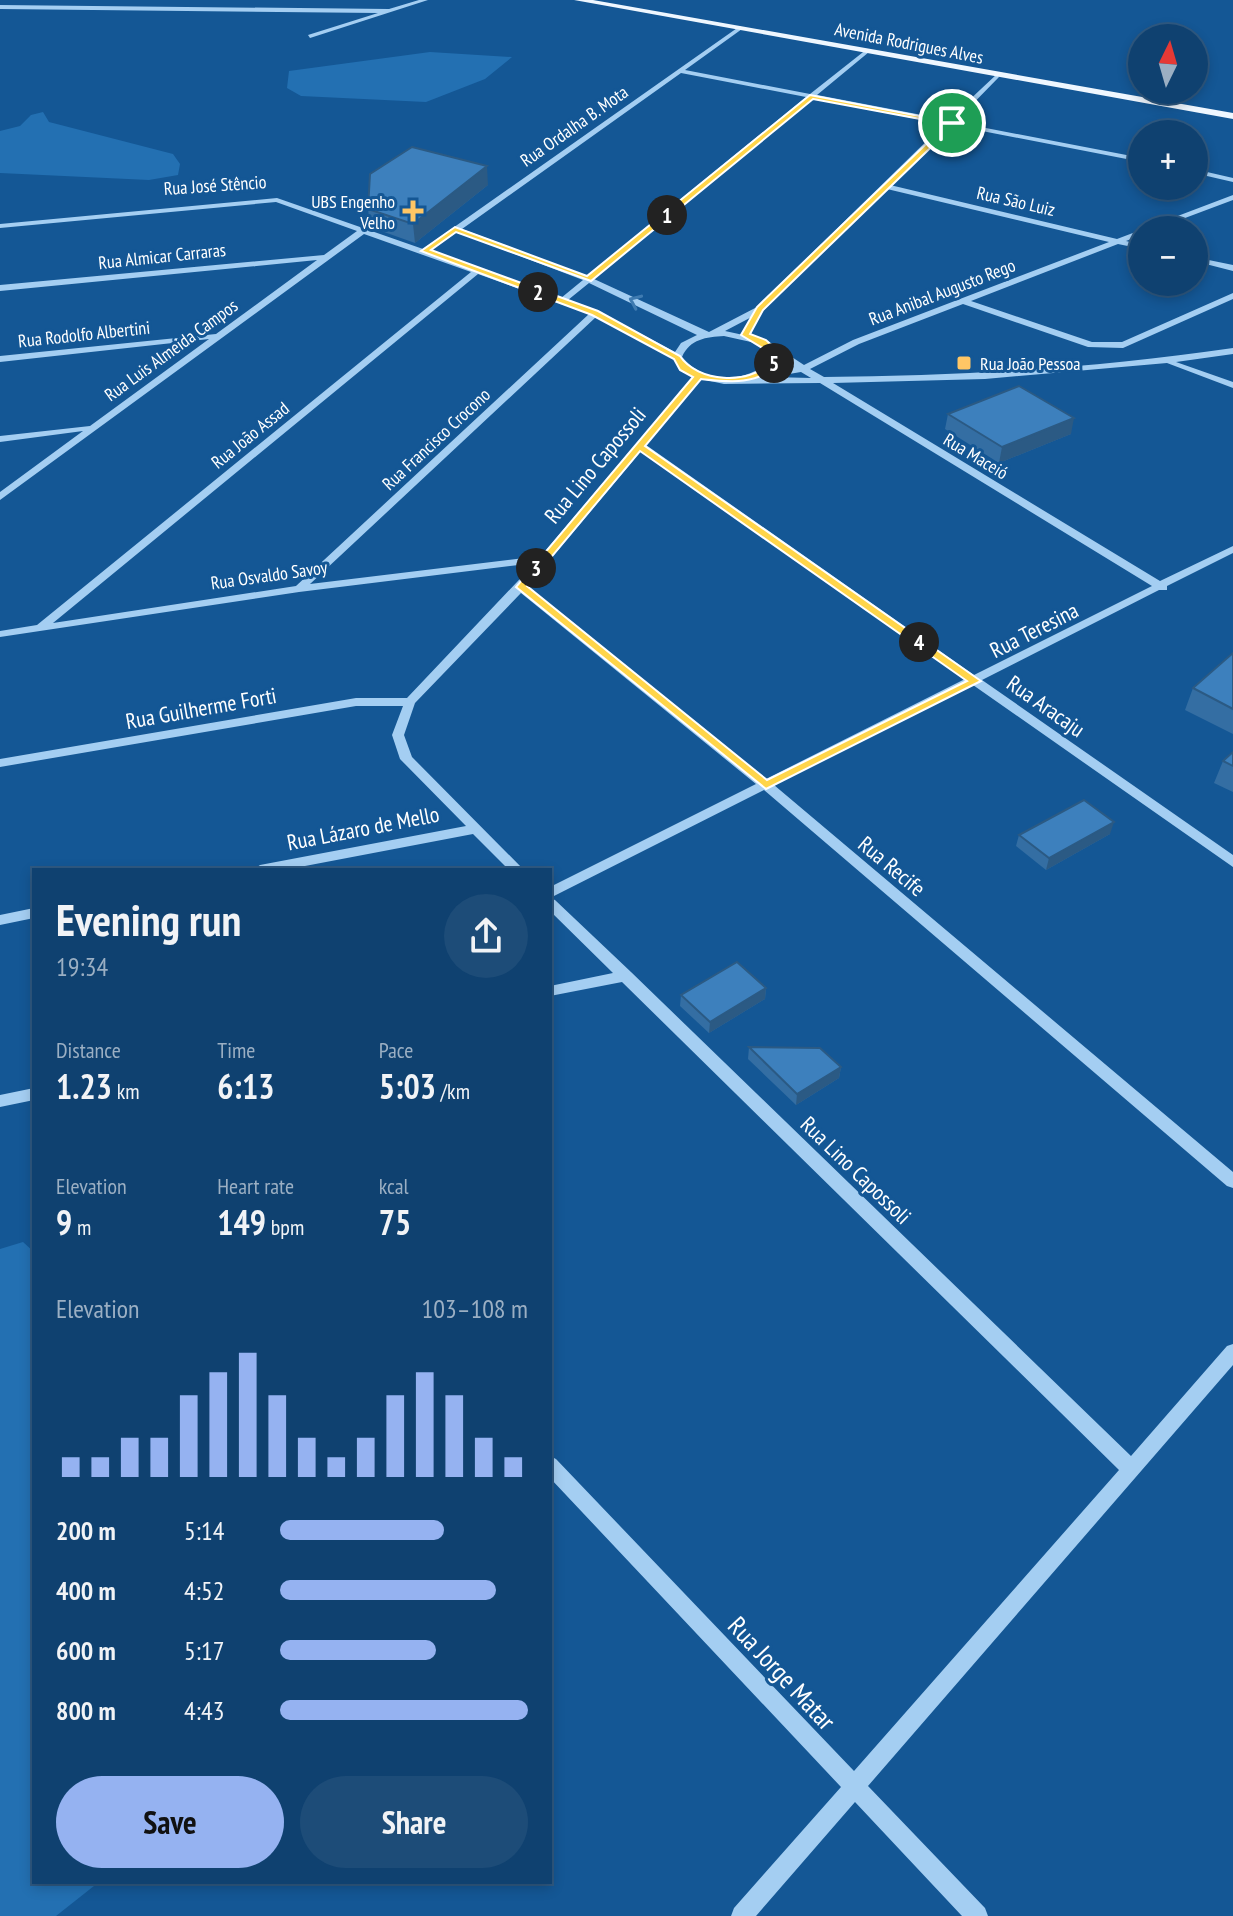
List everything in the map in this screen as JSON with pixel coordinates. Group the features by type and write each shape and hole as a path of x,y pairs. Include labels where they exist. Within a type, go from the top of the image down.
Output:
{"main road":[{"name":"Avenida Rodrigues Alves","path":"578,0 1233,116"}],"street":[{"path":"310,36 425,0"},
{"path":"0,7 390,11"},
{"name":"Rua Ordalha B. Mota","path":"425,251 740,28"},
{"path":"562,301 867,51"},
{"path":"680,71 1128,157"},
{"path":"455,229 588,279 709,335 745,335 760,309 997,76"},
{"path":"1208,174 1233,180"},
{"name":"Rua São Luiz","path":"884,186 1128,244"},
{"name":"Rua Anibal Augusto Rego","path":"1183,216 1233,197"},
{"name":"Rua José Stêncio","path":"0,226 261,199 289,203 595,313 677,357 683,368 699,376"},
{"name":"Rua Luis Almeida Campos","path":"0,497 89,428 362,231"},
{"name":"Rua Anibal Augusto Rego","path":"735,380 805,368 856,342 1128,237"},
{"name":"Rua Almicar Carraras","path":"0,288 326,257"},
{"path":"1208,262 1233,268"},
{"name":"Rua João Assad","path":"43,625 478,270"},
{"path":"963,301 1091,345 1123,345 1233,296"},
{"path":"677,357 679,348 689,340 709,335 760,309"},
{"name":"Rua Francisco Crocono","path":"299,589 595,313"},
{"name":"Rua Maceió","path":"745,335 763,342 820,381 1163,588"},
{"name":"Rua Rodolfo Albertini","path":"0,359 218,336"},
{"path":"753,377 766,372 775,362 774,351"},
{"path":"699,376 735,380 820,381 1166,362 1233,351"},
{"path":"1166,362 1233,385"},
{"name":"Rua Lino Capossoli","path":"515,868 406,759 398,735 410,702 521,587 699,376"},
{"path":"0,439 89,428"},
{"name":"Rua Aracaju","path":"640,446 1233,862"},
{"name":"Rua Teresina","path":"552,892 1163,588 1233,549"},
{"name":"Rua Osvaldo Savoy","path":"0,634 43,625 299,589 544,559"},
{"name":"Rua Recife","path":"521,587 766,785 1233,1181"},
{"name":"Rua Guilherme Forti","path":"0,763 356,702 410,702"},
{"name":"Rua Lázaro de Mello","path":"270,868 475,829"},
{"name":"Rua Lino Capossoli","path":"552,905 1131,1469"},
{"path":"0,920 32,913"},
{"path":"552,991 626,976"},
{"path":"0,1101 32,1094"},
{"path":"742,1916 1233,1352"},
{"name":"Rua Jorge Matar","path":"552,1467 977,1916"}],"shaded area":[{"path":"430,52 512,57 485,79 426,102 301,96 287,88 289,71"},
{"path":"43,112 49,122 173,154 180,164 178,175 149,180 0,173 0,131 20,126 31,115"},
{"path":"23,1242 32,1250 32,1884 96,1884 56,1916 0,1916 0,1249"}],"building":[{"path":"412,147 487,166 413,224 368,209 370,174"},
{"path":"1019,386 1074,418 1002,447 948,414"},
{"path":"1233,653 1233,709 1193,688"},
{"path":"1233,752 1233,766 1223,761"},
{"path":"1084,800 1114,822 1049,858 1019,835"},
{"path":"737,962 766,988 710,1022 681,995"},
{"path":"749,1047 820,1048 841,1067 797,1094"}],"place":[{"name":"UBS Engenho Velho","path":"413,211"},
{"name":"Rua João Pessoa","path":"964,363"}],"route":[{"path":"952,123 760,309 745,335 763,342 774,351 775,362 766,372 735,380 699,376 640,446 975,681 766,785 521,587 699,376 683,368 677,357 595,313 425,251 455,229 588,279 812,96 952,123"}]}
